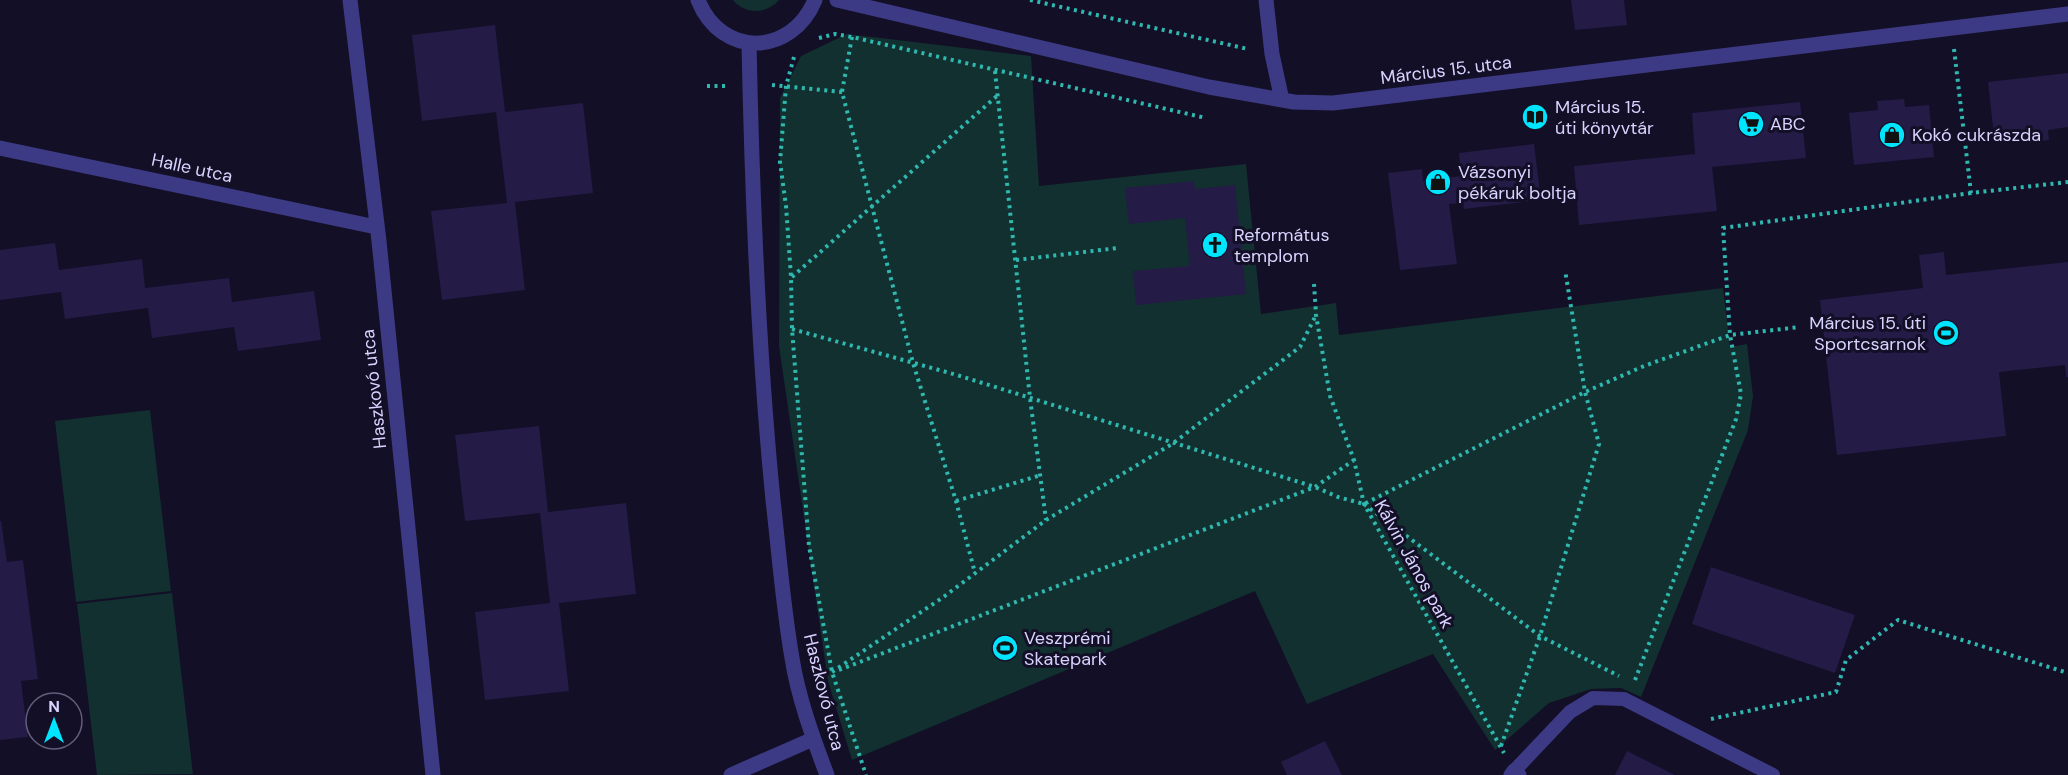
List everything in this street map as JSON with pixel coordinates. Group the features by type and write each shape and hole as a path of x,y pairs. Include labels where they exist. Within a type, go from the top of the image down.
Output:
{"street":[{"name":"Haszkovó utca","path":"350,0 433,775"},
{"path":"698,0 703,14 713,26 726,36 749,43 766,43 783,38 796,29 809,14 815,0"},
{"name":"Március 15. utca","path":"837,0 1209,87 1282,100 1333,103 2068,14"},
{"path":"1266,0 1272,54 1282,100"},
{"name":"Haszkovó utca","path":"749,43 755,265 765,419 792,660 813,739 827,775"},
{"name":"Halle utca","path":"0,148 376,227"},
{"path":"731,775 813,739"}],"lane":[{"path":"1515,774 1570,712 1593,698 1624,699 1773,775"}],"path":[{"path":"1030,0 1272,54"},
{"path":"1952,29 1971,193"},
{"path":"812,42 820,37 835,34 852,37 1206,118"},
{"path":"852,37 842,92 913,363 956,501 975,573"},
{"path":"799,52 794,58 786,86 780,162 786,206 792,328 808,546 832,672 866,775"},
{"path":"995,70 1030,398 1046,520"},
{"path":"791,277 998,94"},
{"path":"1624,699 1634,683 1736,419 1741,394 1730,335 1723,228 1971,193 2068,182"},
{"path":"1016,260 1119,248"},
{"path":"1500,746 1540,636 1599,444 1586,392 1565,270"},
{"name":"Kálvin János park","path":"1314,284 1316,315 1330,396 1354,460 1364,504 1515,774"},
{"path":"832,672 942,598 1046,520 1172,444 1300,346 1316,315"},
{"path":"1364,504 1586,392 1644,366 1730,335 1800,327"},
{"path":"792,328 1030,398 1364,504 1540,636 1634,683"},
{"path":"832,672 1315,487 1354,460"},
{"path":"956,501 1041,475"},
{"path":"1703,721 1836,692 1845,660 1898,620 2068,673"}],"green space":[{"path":"733,0 779,0 768,8 756,11 744,8"},
{"path":"847,34 1031,56 1039,186 1246,164 1261,314 1336,303 1339,335 1723,288 1730,347 1747,344 1753,396 1748,430 1641,697 1621,688 1591,689 1549,703 1495,750 1433,654 1307,704 1255,591 852,760 828,681 779,346 780,98 801,56"},
{"path":"150,410 171,591 76,602 55,421"},
{"path":"172,593 193,774 97,775 77,604"}],"building":[{"path":"1571,0 1624,0 1627,25 1575,30"},
{"path":"495,25 505,112 583,103 593,193 515,202 525,290 442,300 431,211 507,203 496,112 422,121 412,35"},
{"path":"2068,73 2068,127 2048,130 2049,140 2026,143 2025,133 1994,136 1988,82"},
{"name":"Kokó cukrászda","path":"1904,99 1905,107 1929,105 1934,157 1854,165 1849,113 1878,110 1877,101"},
{"path":"1800,102 1806,158 1712,167 1717,211 1579,225 1574,166 1695,154 1692,113"},
{"path":"1534,144 1541,200 1464,209 1463,203 1449,204 1457,264 1400,270 1388,173 1422,169 1423,181 1461,176 1459,153"},
{"name":"Református templom","path":"1194,181 1195,189 1235,185 1246,294 1136,305 1133,271 1190,266 1185,218 1129,224 1125,188"},
{"path":"55,243 59,270 142,259 145,288 229,278 232,302 314,291 321,340 238,351 234,327 152,338 148,308 65,319 61,292 0,300 0,250"},
{"name":"Március 15. úti Sportcsarnok","path":"1944,252 1946,275 2068,262 2068,377 2066,377 2065,365 1999,372 2006,436 1837,455 1820,300 1923,288 1919,255"},
{"path":"539,426 548,512 626,503 636,594 559,603 569,691 485,700 475,612 550,603 540,513 465,521 455,435"},
{"path":"1,521 7,562 23,560 38,679 21,681 24,737 0,740"},
{"path":"1711,567 1855,615 1835,673 1692,624"},
{"path":"1325,741 1342,775 1287,775 1281,762"},
{"path":"1627,751 1675,775 1615,775"}],"place":[{"name":"Március 15. úti könyvtár","path":"1535,117"},
{"name":"ABC","path":"1751,124"},
{"name":"Kokó cukrászda","path":"1892,135"},
{"name":"Vázsonyi pékáruk boltja","path":"1438,182"},
{"name":"Református templom","path":"1215,245"},
{"name":"Március 15. úti Sportcsarnok","path":"1946,333"},
{"name":"Veszprémi Skatepark","path":"1005,648"}]}
